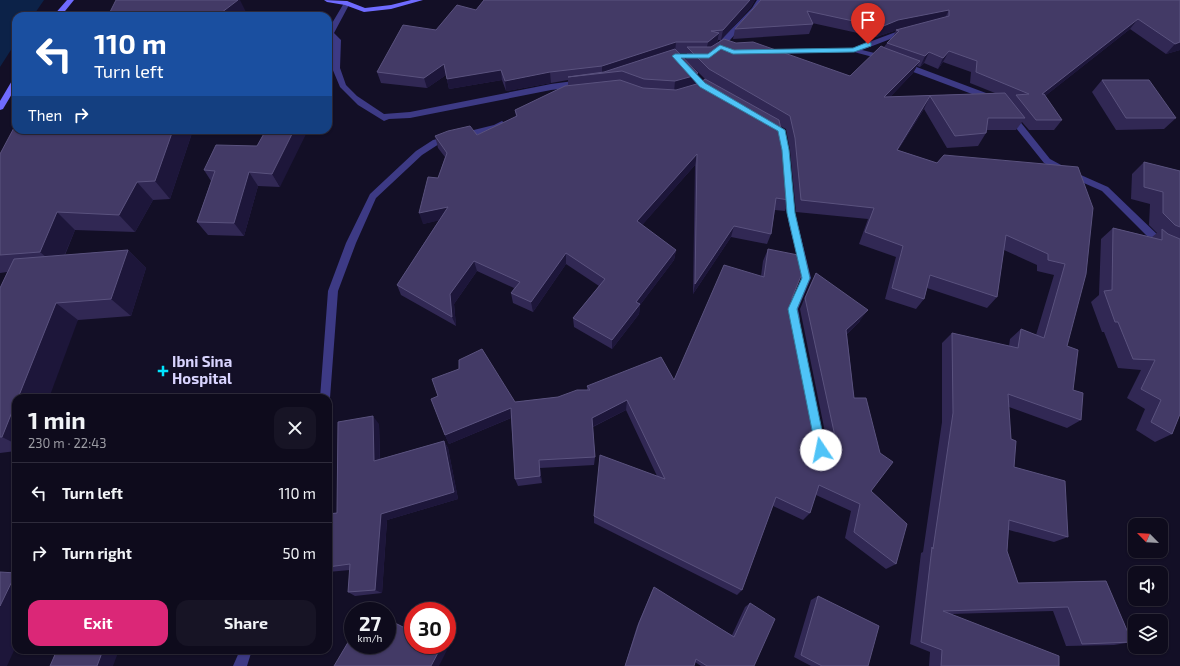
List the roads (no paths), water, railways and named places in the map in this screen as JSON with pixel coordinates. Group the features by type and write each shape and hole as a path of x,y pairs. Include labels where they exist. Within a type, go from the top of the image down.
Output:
{"main road":[{"path":"60,12 71,0"},
{"path":"327,0 347,3 364,10 392,7 420,0"},
{"path":"0,107 12,88"}],"street":[{"path":"721,49 755,9 760,0"},
{"path":"332,29 347,3"},
{"path":"756,52 854,50 911,30"},
{"path":"332,35 336,40 336,68 342,86 353,98 384,118 388,116 410,115 551,87 588,82"},
{"path":"854,50 893,62 1002,105 1047,161 1071,174 1105,189 1158,241 1180,250"},
{"path":"680,62 706,87 688,93"},
{"path":"563,94 585,91"},
{"path":"762,119 781,130 785,150 791,213 806,278 793,309 796,329"},
{"path":"325,394 334,291 351,243 373,196 418,153 436,142 496,127 508,121"},
{"path":"240,666 244,654"}],"water":[{"path":"0,0 44,0 36,12 12,12 12,48 0,67"}],"place":[{"name":"Ibni Sina Hospital","path":"163,371"}]}
